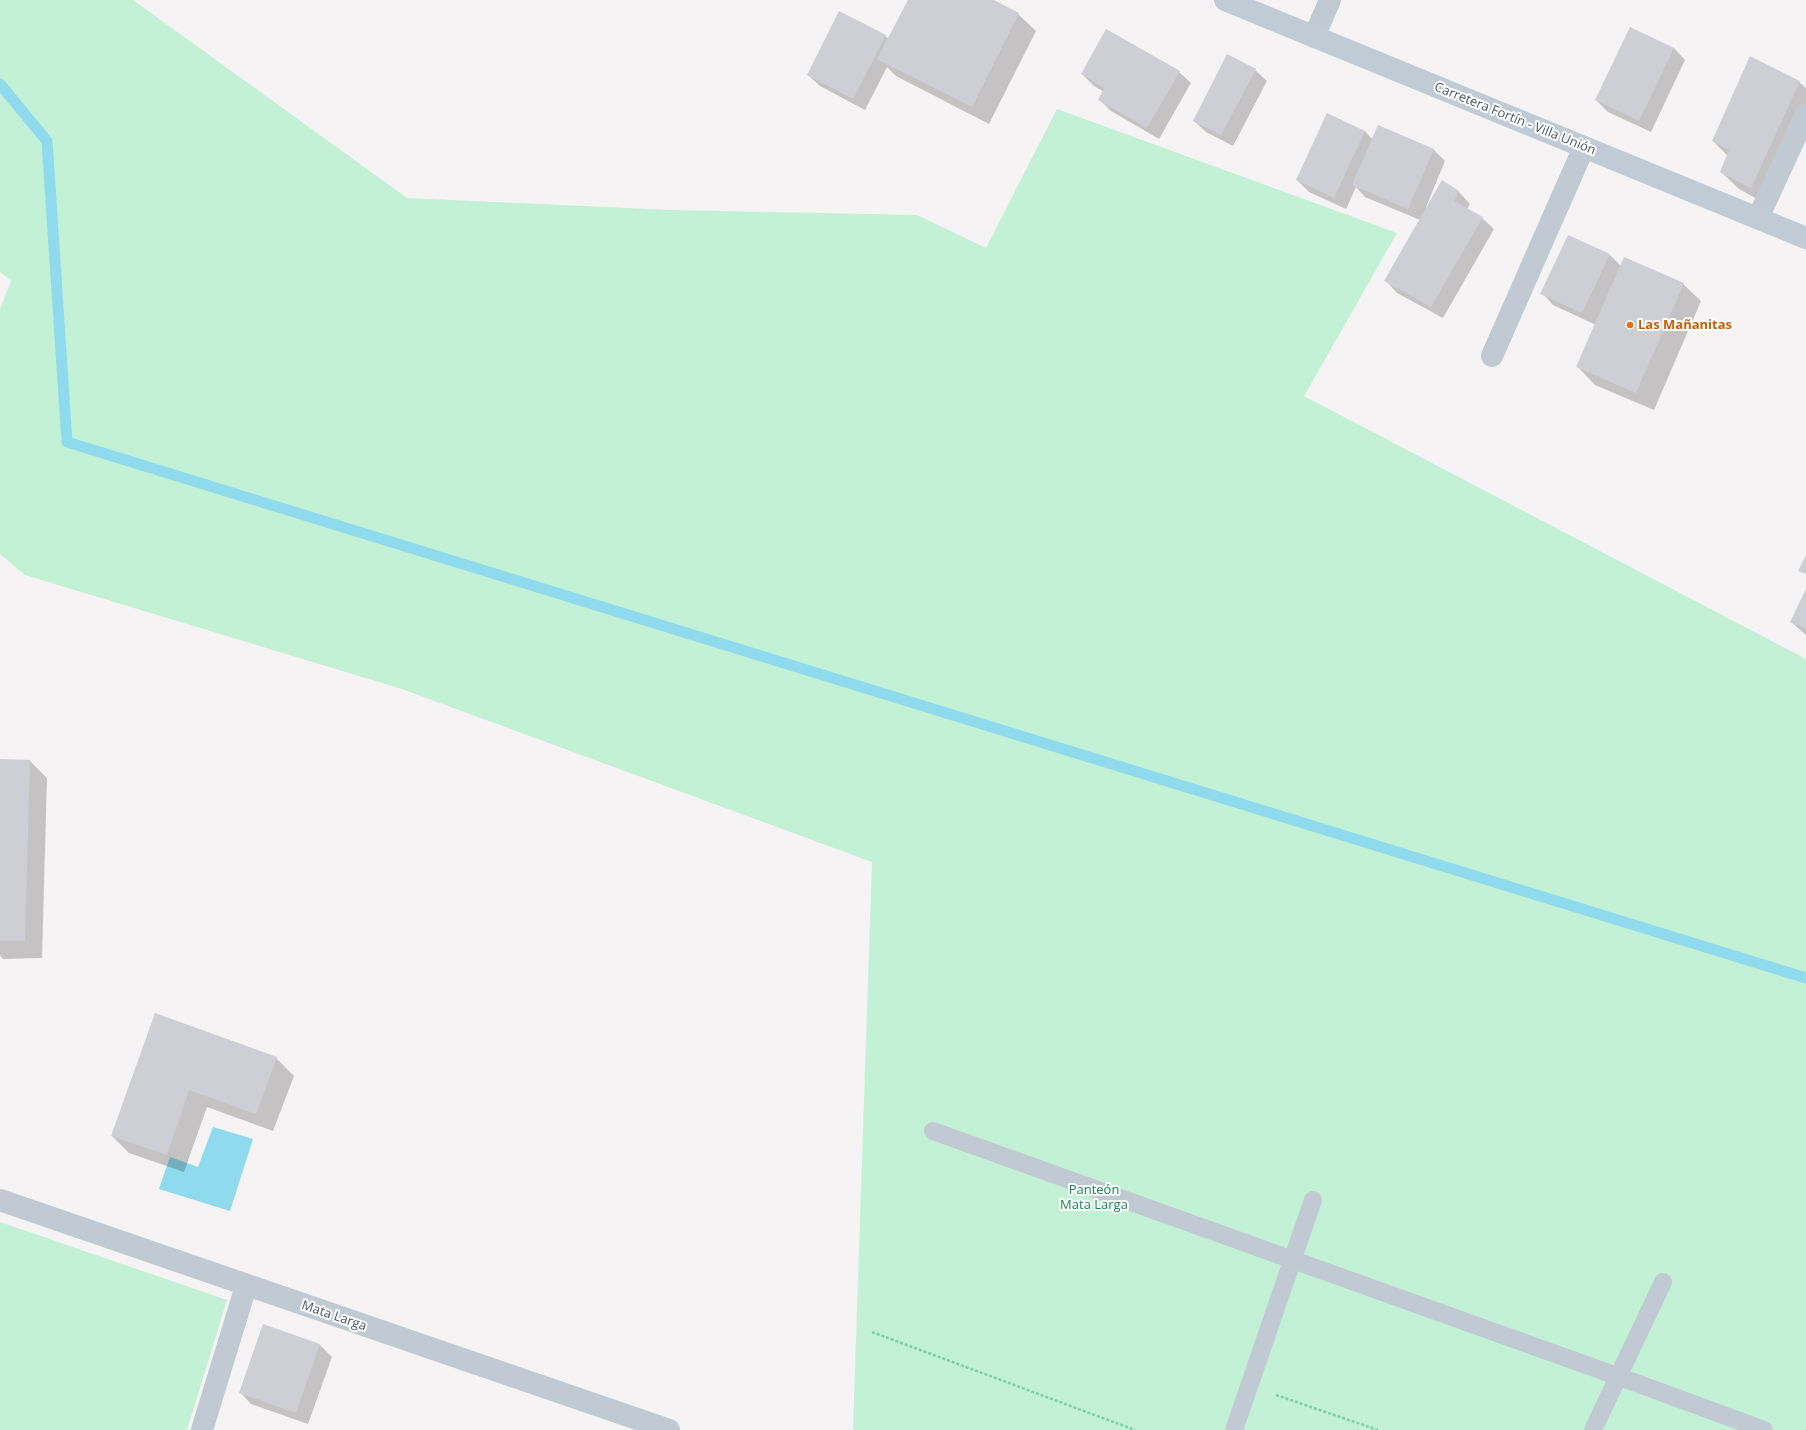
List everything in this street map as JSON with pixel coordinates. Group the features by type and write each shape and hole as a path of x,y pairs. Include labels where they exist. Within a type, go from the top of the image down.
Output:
{"main road":[{"name":"Carretera Fortín - Villa Unión","path":"1225,0 1806,238"}],"street":[{"path":"1314,36 1330,0"},
{"path":"1758,218 1806,114"},
{"path":"1492,356 1584,147"},
{"name":"Mata Larga","path":"0,1200 246,1286 669,1430"},
{"path":"202,1430 246,1286"}],"lane":[{"path":"933,1131 1764,1430"},
{"path":"1234,1430 1313,1200"},
{"path":"1593,1430 1617,1376 1663,1282"}],"path":[{"path":"872,1332 1135,1430"},
{"path":"1249,1385 1378,1430"}],"green space":[{"name":"Panteón Mata Larga","path":"0,0 133,0 407,198 672,210 917,215 986,248 1057,109 1397,233 1304,396 1806,659 1806,1430 853,1430 872,862 402,689 25,575 0,554 0,309 11,281 0,272"},
{"path":"0,1222 227,1300 187,1430 0,1430"}],"water":[{"path":"213,1127 253,1139 230,1211 159,1189 170,1157 198,1167"}],"building":[{"path":"908,0 994,0 1019,13 972,107 877,59"},
{"path":"839,11 886,35 853,99 807,75"},
{"path":"1630,27 1674,48 1639,121 1595,100"},
{"path":"1106,29 1180,71 1147,128 1098,100 1104,88 1081,74"},
{"path":"1227,54 1256,69 1221,135 1193,121"},
{"path":"1750,56 1800,81 1751,188 1720,172 1729,150 1712,141"},
{"path":"1327,113 1365,131 1334,198 1296,180"},
{"path":"1378,125 1434,149 1408,209 1352,185"},
{"path":"1442,180 1459,191 1454,201 1483,217 1431,307 1384,281"},
{"path":"1568,235 1610,254 1582,313 1540,294"},
{"name":"Las Mañanitas","path":"1624,257 1684,283 1636,393 1576,367"},
{"path":"1806,555 1806,574 1798,571"},
{"path":"1806,589 1806,629 1790,622"},
{"path":"0,759 30,760 25,941 0,941"},
{"path":"155,1013 277,1057 256,1114 189,1090 167,1155 111,1136"},
{"path":"263,1324 320,1344 296,1413 239,1393"}],"waterway":[{"path":"0,84 47,141 67,442 1806,978"}],"place":[{"name":"Las Mañanitas","path":"1630,325"}]}
